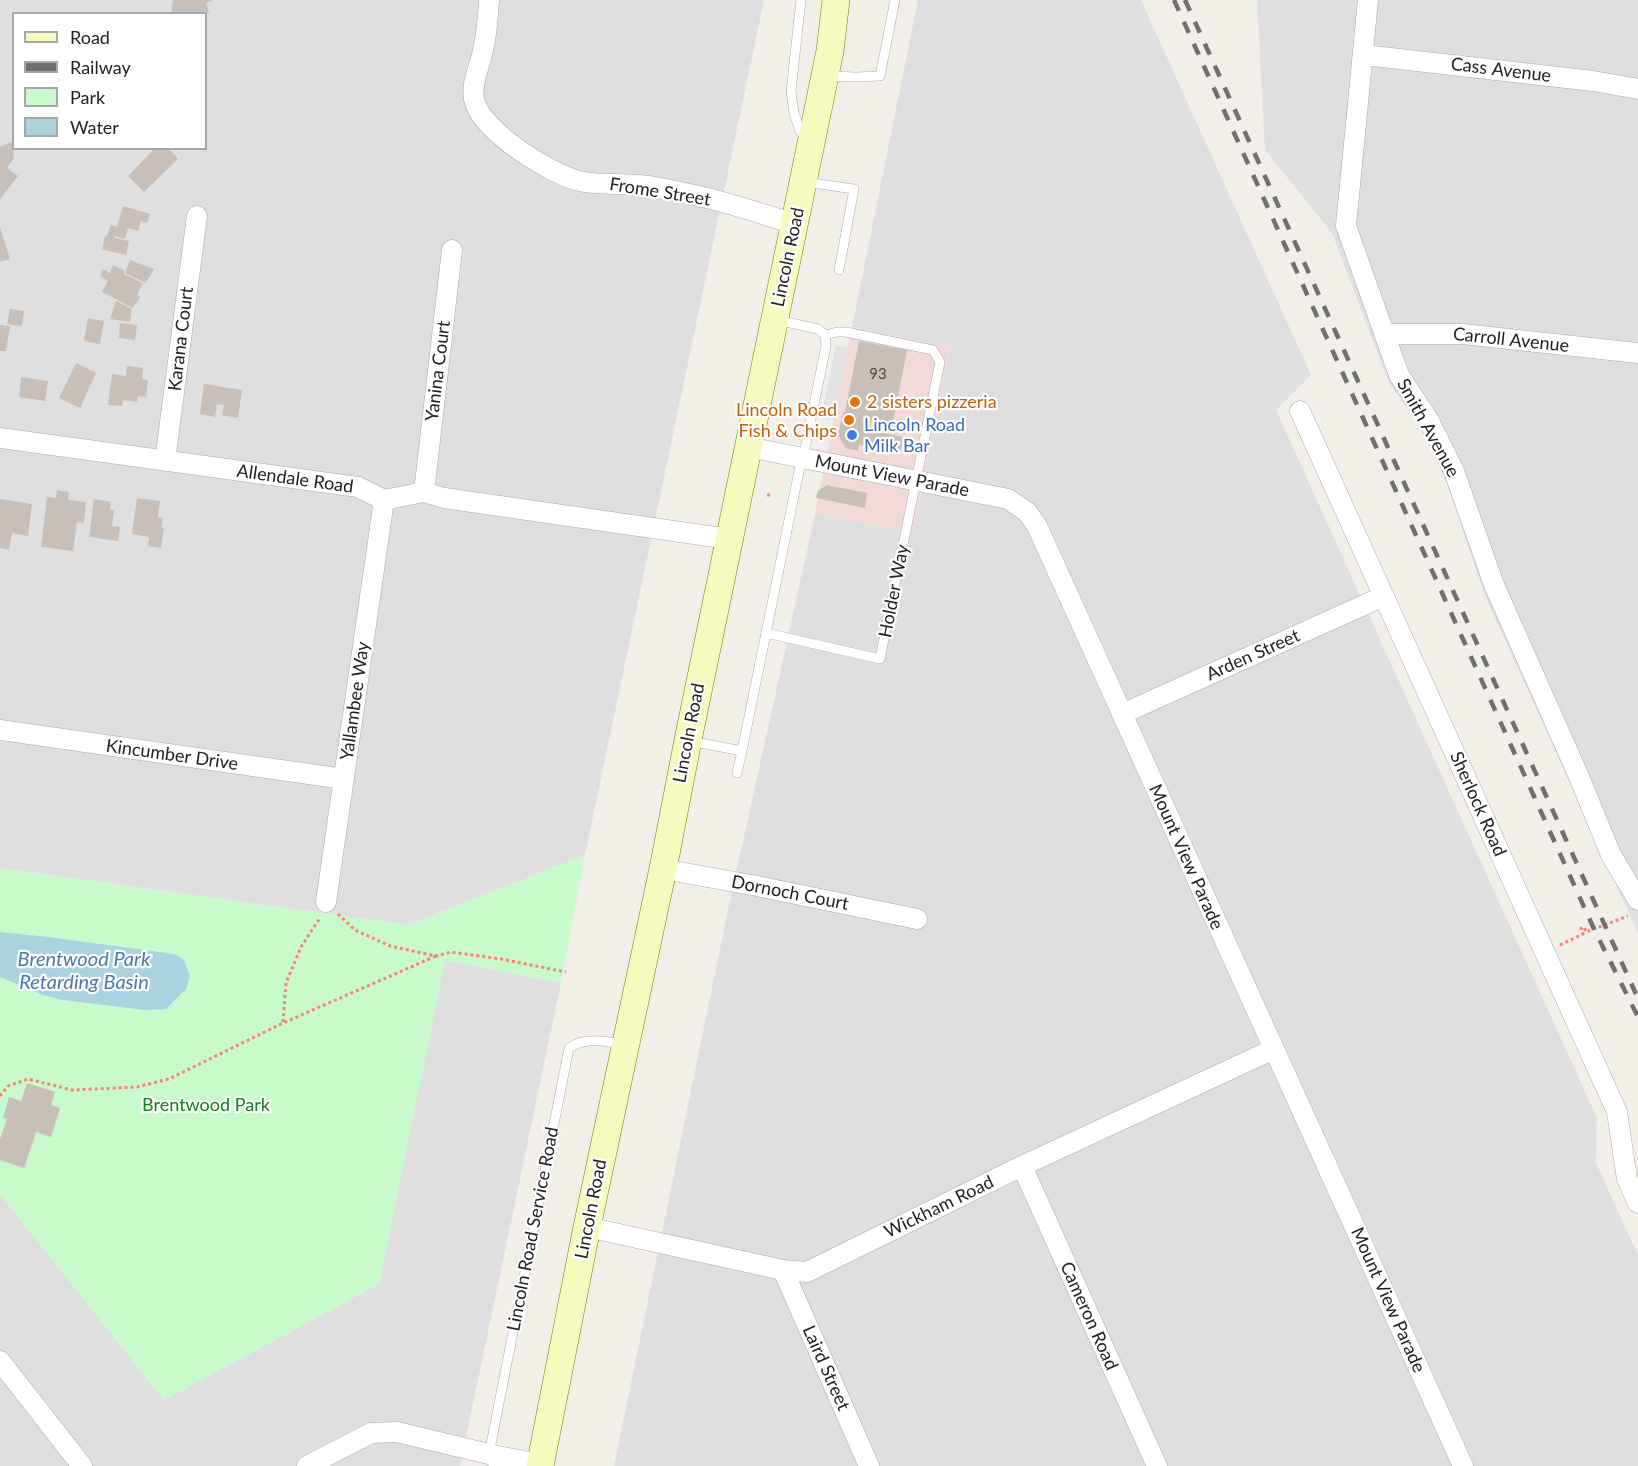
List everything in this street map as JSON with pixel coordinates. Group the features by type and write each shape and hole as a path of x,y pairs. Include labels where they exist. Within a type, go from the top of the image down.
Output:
{"main road":[{"name":"Lincoln Road","path":"540,1465 825,76 836,0"}],"street":[{"name":"Frome Street","path":"489,0 474,99 490,126 529,158 582,182 641,185 696,196 795,224"},
{"name":"Smith Avenue","path":"1368,0 1346,226 1399,375 1429,421 1454,471 1494,585 1634,908"},
{"name":"Cass Avenue","path":"1364,55 1593,81 1638,89"},
{"name":"Karana Court","path":"165,461 197,216"},
{"name":"Yanina Court","path":"424,492 452,250"},
{"name":"Carroll Avenue","path":"1384,334 1463,333 1638,353"},
{"name":"Sherlock Road","path":"1300,411 1617,1112 1627,1179 1638,1203"},
{"name":"Allendale Road","path":"0,438 358,487 384,500"},
{"name":"Mount View Parade","path":"748,447 1008,499 1027,512 1037,526 1463,1466"},
{"path":"384,500 424,492 444,498 729,539"},
{"name":"Yallambee Way","path":"326,902 384,500"},
{"name":"Arden Street","path":"1122,714 1384,596"},
{"name":"Kincumber Drive","path":"0,730 344,779"},
{"name":"Dornoch Court","path":"663,869 917,919"},
{"name":"Wickham Road","path":"587,1227 783,1270 807,1272 1022,1166 1274,1049"},
{"name":"Cameron Road","path":"1022,1166 1157,1466"},
{"name":"Laird Street","path":"783,1270 869,1466"},
{"path":"0,1361 82,1466"},
{"path":"307,1466 371,1433 397,1432 493,1460 540,1465"}],"lane":[{"path":"801,0 791,91 794,113 800,131 811,143"},
{"path":"825,76 856,78 880,76 895,0"},
{"path":"803,182 854,189 839,270"},
{"path":"737,773 826,346 825,335 818,329 775,320"},
{"path":"825,335 846,332 933,350 940,362 917,480"},
{"name":"Holder Way","path":"766,633 880,659 917,480"},
{"path":"688,740 742,751"},
{"name":"Lincoln Road Service Road","path":"493,1460 491,1444 569,1048 576,1043 599,1040 625,1044"}],"path":[{"path":"283,1023 286,983 301,946 318,922 326,902 355,930 390,946 436,956"},
{"path":"1545,951 1583,934 1581,928 1584,927 1586,933 1634,908"},
{"path":"0,1096 8,1086 28,1079 72,1090 137,1087 169,1079 283,1023 436,956 451,952 566,972"}],"shaded area":[{"path":"0,0 764,0 585,855 408,925 0,868"},
{"path":"918,0 1141,0 1311,375 1276,410 1597,1118 1596,1163 1638,1255 1638,1466 614,1466 729,905 815,514 913,533 950,347 852,327"},
{"path":"1257,0 1638,0 1638,933 1485,596 1447,484 1428,438 1389,383 1332,233 1265,150"},
{"path":"852,327 950,347 913,533 815,514"},
{"path":"836,345 848,347 834,420 821,418"},
{"path":"445,959 561,983 460,1466 0,1466 0,1194 164,1400 379,1284"}],"green space":[{"name":"Brentwood Park","path":"585,855 561,983 445,960 379,1284 164,1400 0,1194 0,868 408,925"}],"water":[{"name":"Brentwood Park Retarding Basin","path":"0,932 174,954 184,960 190,976 186,989 166,1009 145,1010 63,1000 43,995 0,977"}],"building":[{"path":"173,0 214,0 206,3 209,12 207,13 171,12"},
{"path":"12,141 14,158 7,168 18,176 0,199 0,147"},
{"path":"153,150 170,150 178,159 144,192 128,176"},
{"path":"123,206 150,214 147,223 141,221 138,231 128,228 125,239 115,236 114,238 129,241 126,255 102,249 111,225 117,227"},
{"path":"0,227 10,259 0,262"},
{"path":"130,260 154,269 146,283 125,273"},
{"path":"113,265 124,270 124,274 143,283 137,295 140,297 133,308 102,292 108,281 100,276 103,269 110,273"},
{"path":"116,301 132,309 130,322 110,319"},
{"path":"10,309 24,311 22,326 7,324"},
{"path":"88,318 104,321 100,344 84,341"},
{"path":"120,323 137,325 135,340 119,338"},
{"path":"0,325 10,326 6,351 0,351"},
{"path":"859,341 907,350 893,422 872,418 870,430 903,437 901,452 866,445 859,445 858,451 846,448 838,436"},
{"path":"76,363 96,373 80,408 59,398"},
{"path":"127,366 143,368 142,379 148,380 146,397 138,396 137,402 123,400 122,406 108,405 112,374 126,376"},
{"path":"21,377 48,381 45,401 19,397"},
{"path":"204,384 242,390 238,418 222,415 224,405 217,404 215,417 200,414"},
{"path":"827,485 867,493 865,508 816,498 818,491"},
{"path":"57,490 69,492 68,500 86,502 84,523 77,522 73,551 41,547 47,497 56,498"},
{"path":"137,498 160,501 158,517 163,518 161,527 164,528 161,548 148,546 149,537 132,534"},
{"path":"0,499 32,504 28,536 12,533 9,550 0,548"},
{"path":"94,499 111,502 110,509 114,510 112,526 120,527 118,541 89,537"},
{"path":"27,1083 55,1092 51,1105 60,1108 51,1137 36,1132 24,1168 0,1160 0,1139 7,1119 3,1118 9,1097 21,1101"}],"railway":[{"path":"1174,0 1594,929 1638,1017"},
{"path":"1185,0 1636,994"}],"place":[{"name":"2 sisters pizzeria","path":"855,402"},
{"name":"Lincoln Road Fish & Chips","path":"849,420"},
{"name":"Lincoln Road Milk Bar","path":"852,435"}]}
